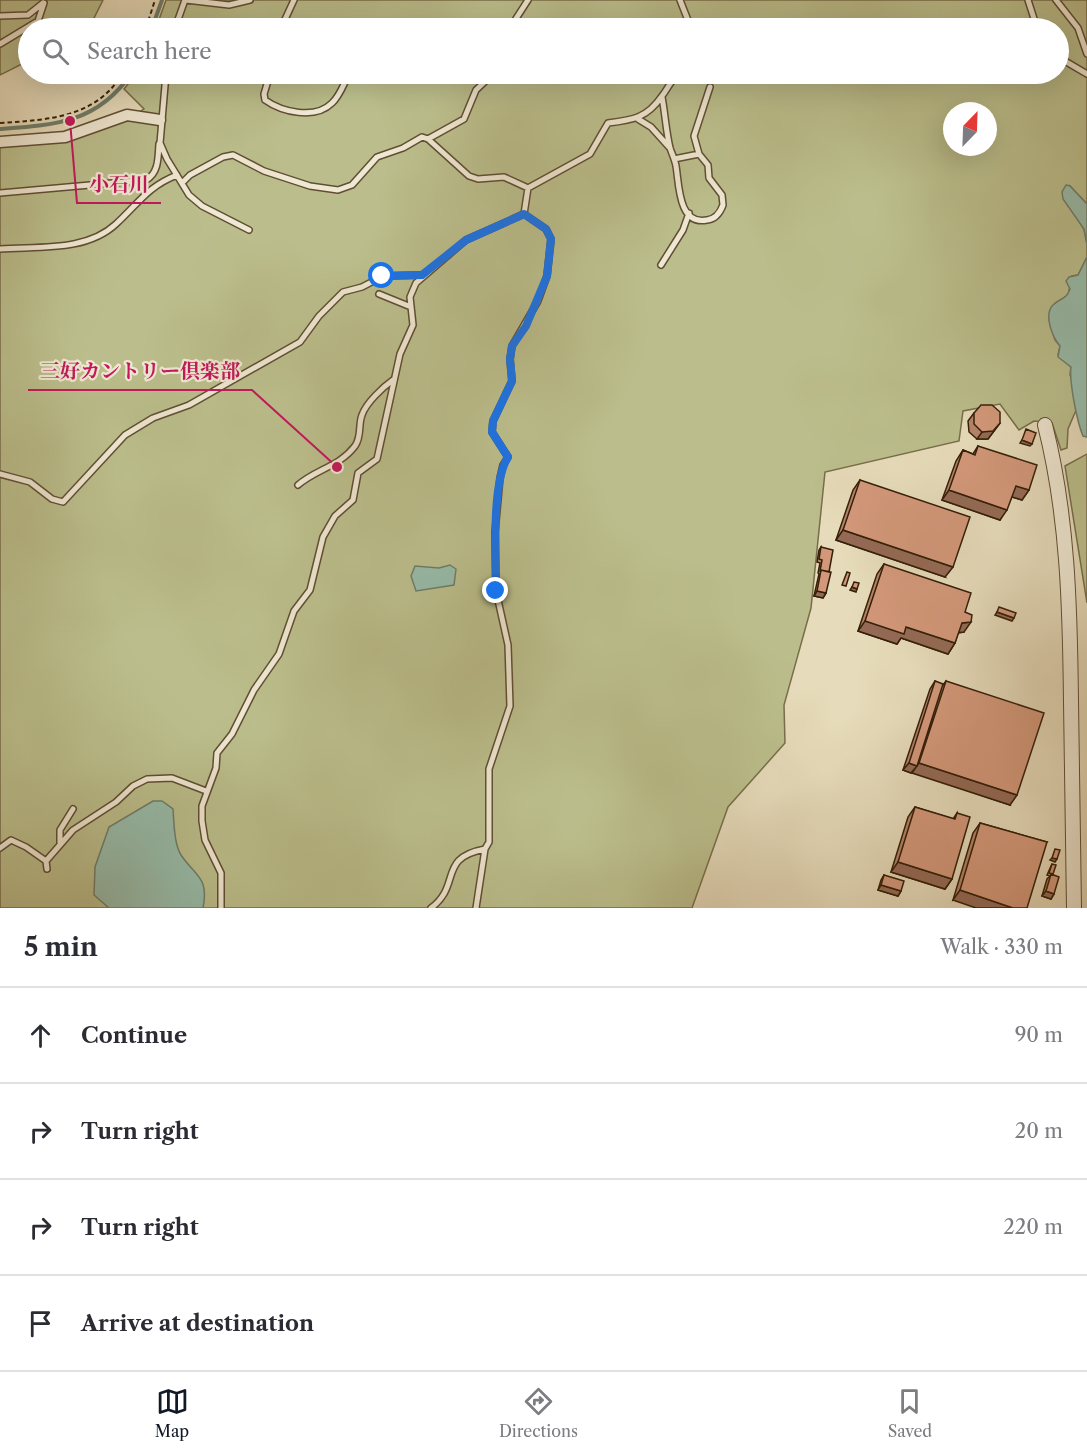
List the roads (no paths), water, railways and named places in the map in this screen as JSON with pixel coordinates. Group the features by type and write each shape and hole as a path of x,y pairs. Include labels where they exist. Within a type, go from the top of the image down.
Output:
{"street":[{"path":"0,142 65,137 127,116 160,120"},
{"path":"1045,425 1056,467 1065,536 1070,606 1074,908"}],"lane":[{"path":"179,18 185,0 229,4 250,0"},
{"path":"286,18 294,0"},
{"path":"516,18 528,0"},
{"path":"680,0 686,18"},
{"path":"1028,0 1034,18"},
{"path":"1056,0 1077,28 1087,54"},
{"path":"0,16 28,15 45,1"},
{"path":"39,18 45,1"},
{"path":"0,44 18,33"},
{"path":"1069,63 1087,74"},
{"path":"0,192 146,180 153,177 156,168 165,84"},
{"path":"268,84 265,100 288,112 324,109 334,102 344,84"},
{"path":"428,139 464,119 471,108 476,90 483,84"},
{"path":"528,188 590,154 608,123 638,119 662,97 668,84"},
{"path":"662,97 678,194 688,213 693,218 705,221 716,217 723,205 722,195 709,178 708,165 699,154 694,136 710,87"},
{"path":"638,119 662,136 670,148"},
{"path":"182,183 190,175 223,157 233,155 264,171 310,186 338,190 352,185 377,157 404,148 422,137 428,139 469,176 478,179 504,177 528,188"},
{"path":"159,143 189,195 202,206 249,230"},
{"path":"674,159 699,154"},
{"path":"0,249 61,247 93,237 115,226 156,183 177,175"},
{"path":"524,214 528,188"},
{"path":"661,265 683,230 688,213"},
{"path":"221,908 221,873 205,840 202,821 206,791 216,768 217,753 232,734 254,690 279,654 294,611 310,590 323,537 335,516 354,500 358,472 377,459 393,380 400,354 413,325 410,297 422,275 466,240 524,214"},
{"path":"476,908 485,849 489,842 487,784 489,769 510,706 507,645 496,591 495,532 501,478 508,457 492,432 493,421 512,381 510,359 512,346 534,309 547,276 551,239 546,229 524,214"},
{"path":"0,474 30,482 52,499 63,502 125,435 153,418 189,405 300,342 319,316 343,292 362,287 382,276 422,275"},
{"path":"379,294 411,307"},
{"path":"298,485 308,476 333,467 344,459 359,439 363,412 393,380"},
{"path":"47,869 46,861 60,843 93,815 116,802 133,786 147,779 172,778 206,791"},
{"path":"60,843 60,830 73,809"},
{"path":"0,848 11,840 46,861"},
{"path":"431,908 448,889 451,873 457,860 467,853 485,849"}],"waterway":[{"path":"156,18 162,0"},
{"path":"0,129 39,126 73,118 104,103 123,84"}],"place":[{"name":"小石川","path":"70,121"},
{"name":"三好カントリー倶楽部","path":"337,467"}]}
